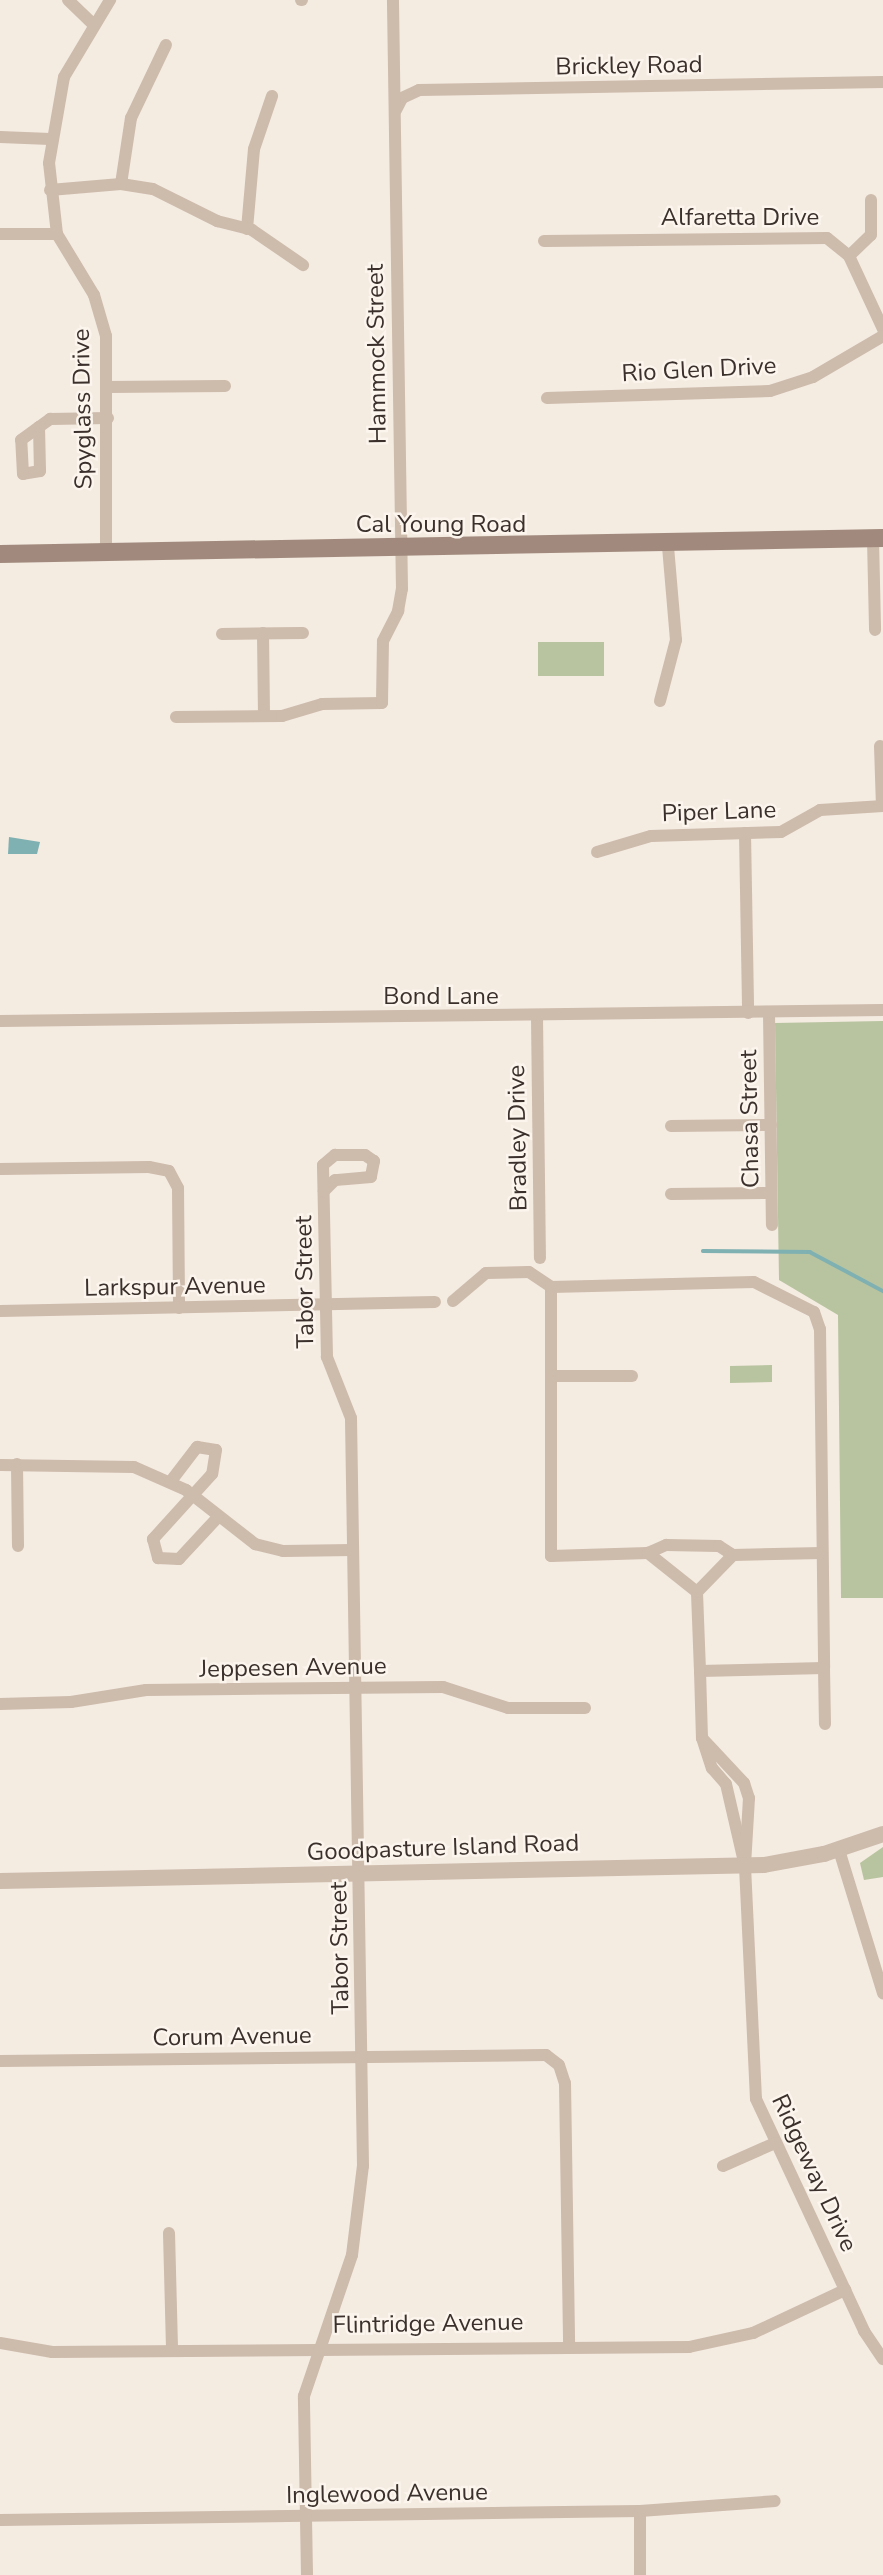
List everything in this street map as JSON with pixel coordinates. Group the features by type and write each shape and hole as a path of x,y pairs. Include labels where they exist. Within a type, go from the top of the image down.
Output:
{"main road":[{"name":"Cal Young Road","path":"0,554 668,546 878,538"}],"street":[{"path":"68,0 92,23"},
{"name":"Spyglass Drive","path":"106,554 108,418 99,306 57,234 50,190 50,139 64,77 92,23 110,0"},
{"name":"Hammock Street","path":"264,716 321,704 382,703 382,646 400,606 393,0"},
{"path":"121,184 131,118 166,45"},
{"name":"Brickley Road","path":"394,120 402,98 419,90 883,82"},
{"path":"247,229 254,149 272,96"},
{"path":"0,137 50,139"},
{"path":"50,190 121,184 153,189 218,221 247,229 303,265"},
{"path":"871,200 871,235 849,256 883,329"},
{"path":"0,234 57,234"},
{"name":"Alfaretta Drive","path":"544,241 817,237 835,242 849,256"},
{"name":"Rio Glen Drive","path":"547,398 770,391 813,377 883,336"},
{"path":"107,387 225,386"},
{"path":"39,426 50,419 108,418"},
{"path":"875,630 878,538"},
{"path":"660,701 676,640 668,546"},
{"path":"222,634 303,633"},
{"path":"176,718 264,716 263,634"},
{"name":"Piper Lane","path":"597,852 651,836 786,831 827,808 882,806 880,746"},
{"path":"745,833 748,1013"},
{"name":"Bond Lane","path":"0,1021 537,1017 883,1010"},
{"name":"Chasa Street","path":"769,1013 772,1225"},
{"name":"Bradley Drive","path":"537,1017 540,1258"},
{"path":"671,1126 771,1125"},
{"name":"Tabor Street","path":"307,2575 303,2407 318,2346 347,2271 359,2218 362,2056 351,1418 327,1357 325,1305 324,1191 324,1162 329,1156 365,1155 374,1161 371,1177 335,1180 324,1191"},
{"path":"0,1169 149,1167 169,1171 178,1188 179,1308"},
{"path":"671,1194 771,1193"},
{"path":"458,1298 489,1273 529,1272 551,1287 754,1282 814,1312 820,1329 825,1724"},
{"path":"551,1287 551,1556 648,1553 666,1545 719,1546 733,1555 822,1553"},
{"name":"Larkspur Avenue","path":"0,1311 435,1303"},
{"path":"551,1376 632,1376"},
{"path":"171,1481 197,1447 212,1446 215,1468 153,1539 158,1558 179,1559 218,1517"},
{"path":"17,1464 18,1546"},
{"path":"0,1465 122,1464 171,1481 244,1538 269,1548 353,1550"},
{"path":"648,1553 697,1592 733,1555"},
{"name":"Ridgeway Drive","path":"697,1592 702,1738 712,1768 726,1784 745,1866 751,2076 775,2143 845,2290 883,2358"},
{"path":"700,1671 824,1668"},
{"name":"Jeppesen Avenue","path":"0,1704 71,1702 146,1690 443,1687 508,1708 585,1708"},
{"name":"Goodpasture Island Road","path":"0,1881 745,1866 839,1850 883,1834"},
{"path":"839,1850 883,1993"},
{"name":"Corum Avenue","path":"0,2061 537,2052 559,2065 565,2082 569,2344"},
{"path":"723,2166 775,2143"},
{"path":"169,2233 172,2349"},
{"name":"Flintridge Avenue","path":"0,2343 42,2351 569,2344 595,2348 712,2344 753,2333 845,2290"},
{"name":"Inglewood Avenue","path":"0,2520 640,2511 775,2501"},
{"path":"640,2511 640,2575"}],"green space":[{"path":"538,642 604,642 604,676 538,676"},
{"path":"883,1021 883,1598 841,1598 838,1315 779,1280 775,1023"},
{"path":"772,1365 772,1382 730,1383 730,1366"},
{"path":"883,1847 883,1877 864,1880 860,1863"}],"water":[{"path":"9,837 40,842 37,854 8,854"}],"waterway":[{"path":"703,1251 810,1252 883,1291"}]}
